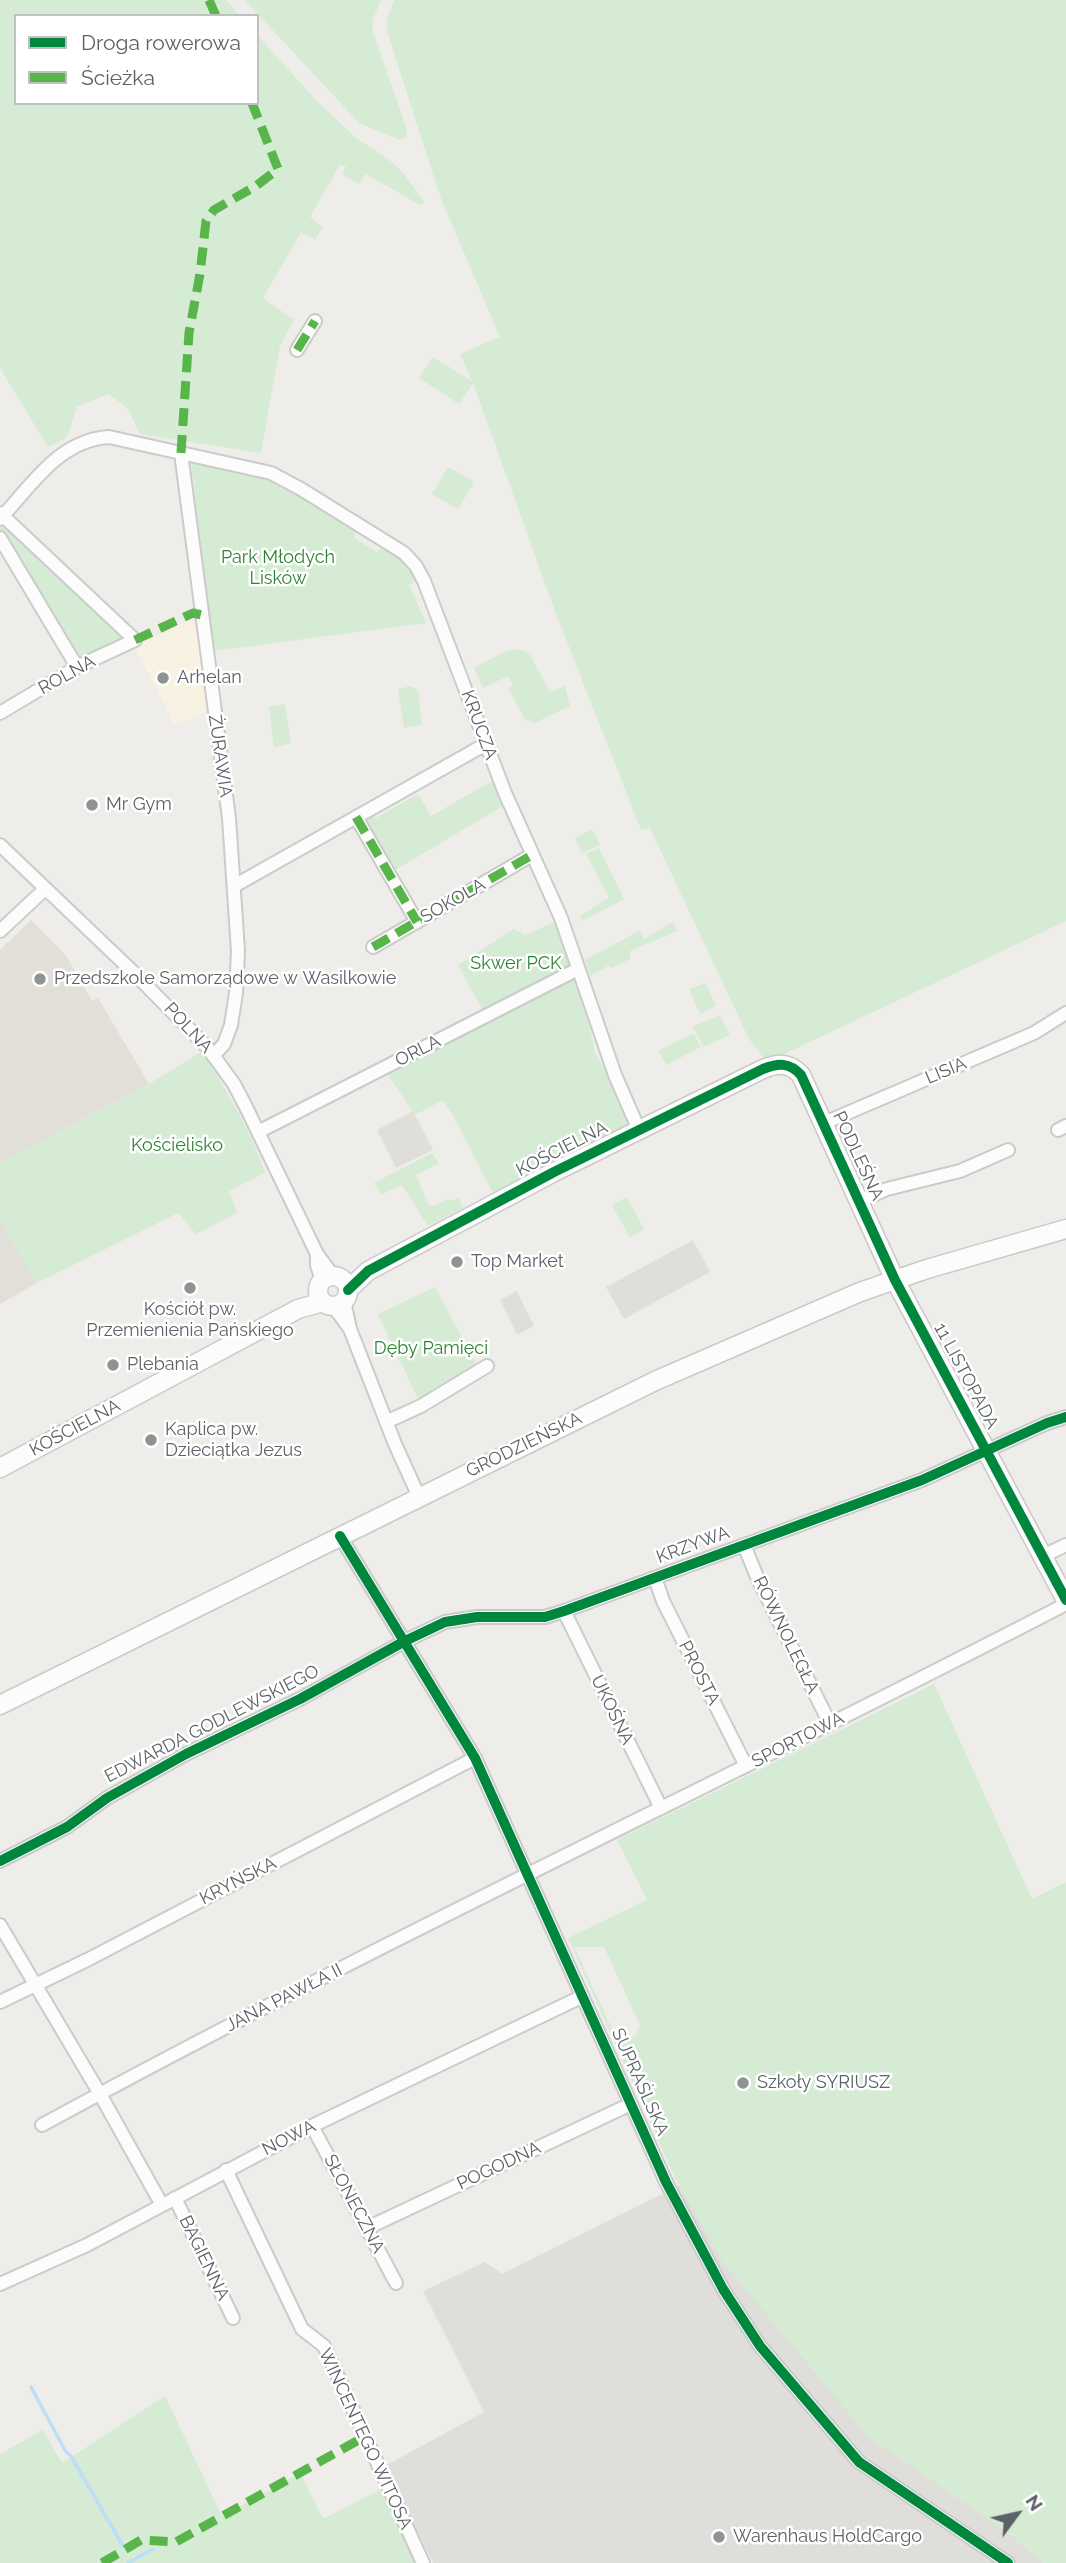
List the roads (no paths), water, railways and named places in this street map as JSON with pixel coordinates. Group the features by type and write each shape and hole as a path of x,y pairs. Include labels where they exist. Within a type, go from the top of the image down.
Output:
{"street":[{"path":"297,350 315,321"},
{"name":"KRUCZA","path":"1,516 62,453 90,438 109,437 271,473 335,510 411,560 425,581 486,744 561,918 615,1074 639,1130"},
{"name":"ŻURAWIA","path":"181,453 229,818 238,951 236,993 228,1035 214,1055"},
{"name":"ROLNA","path":"0,712 77,667 135,640 1,516"},
{"path":"0,538 77,667"},
{"path":"234,886 486,744"},
{"path":"356,817 417,922"},
{"name":"POLNA","path":"0,845 182,1020 214,1055 234,1084 317,1254 317,1265 333,1291 350,1329 419,1497"},
{"name":"SOKOLA","path":"373,947 532,855"},
{"path":"0,930 45,889"},
{"name":"ORLA","path":"258,1132 578,969"},
{"name":"LISIA","path":"824,1123 1034,1033 1066,1013"},
{"name":"KOŚCIELNA","path":"0,1468 506,1196 774,1064"},
{"name":"PODLEŚNA","path":"774,1064 789,1065 801,1074 895,1280"},
{"path":"860,1201 887,1189 960,1171 1008,1150"},
{"name":"GRODZIEŃSKA","path":"0,1704 655,1381 795,1319 895,1280 1066,1229"},
{"name":"11 LISTOPADA","path":"895,1280 1066,1602"},
{"path":"386,1422 421,1406 487,1366"},
{"name":"KRZYWA","path":"405,1641 445,1622 477,1617 545,1617 564,1611 922,1479 1066,1417"},
{"name":"SUPRAŚLSKA","path":"340,1536 475,1758 666,2182 723,2289 760,2346 859,2462 1008,2563"},
{"name":"RÓWNOLEGŁA","path":"744,1545 757,1577 830,1724"},
{"path":"1043,1556 1066,1545"},
{"name":"PROSTA","path":"655,1578 663,1601 746,1766"},
{"name":"SPORTOWA","path":"528,1873 830,1724 1066,1602"},
{"name":"UKOŚNA","path":"564,1611 661,1808"},
{"name":"EDWARDA GODLEWSKIEGO","path":"0,1861 67,1826 107,1798 186,1754 300,1699 405,1641"},
{"name":"KRYŃSKA","path":"0,2002 475,1758"},
{"name":"JANA PAWŁA II","path":"42,2125 528,1873"},
{"path":"0,1925 162,2205"},
{"name":"NOWA","path":"0,2284 87,2245 312,2126 581,1997"},
{"name":"POGODNA","path":"367,2228 631,2104"},
{"name":"SŁONECZNA","path":"312,2126 396,2283"},
{"name":"WINCENTEGO WITOSA","path":"226,2170 302,2329 324,2346 423,2563"},
{"name":"BAGIENNA","path":"175,2199 233,2318"}],"waterway":[{"path":"31,2387 66,2452 71,2456 123,2546"},
{"path":"128,2563 153,2549"}],"place":[{"name":"Arhelan","path":"163,678"},
{"name":"Mr Gym","path":"92,805"},
{"name":"Przedszkole Samorządowe w Wasilkowie","path":"40,979"},
{"name":"Top Market","path":"457,1262"},
{"name":"Kościół pw. Przemienienia Pańskiego","path":"190,1288"},
{"name":"Plebania","path":"113,1365"},
{"name":"Kaplica pw. Dzieciątka Jezus","path":"151,1440"},
{"name":"Szkoły SYRIUSZ","path":"743,2083"},
{"name":"Warenhaus HoldCargo","path":"719,2537"}],"park label":[{"name":"Park Młodych Lisków","path":"278,568"},
{"name":"Skwer PCK","path":"516,964"},
{"name":"Kościelisko","path":"177,1146"},
{"name":"Dęby Pamięci","path":"431,1349"}]}
